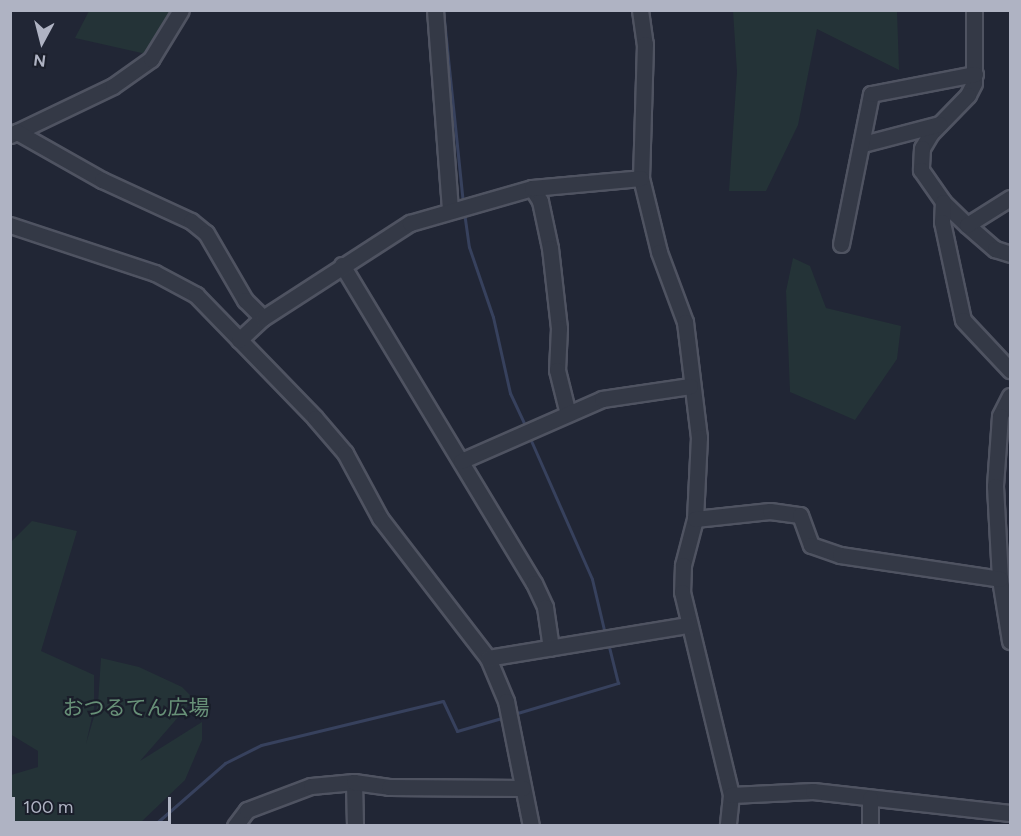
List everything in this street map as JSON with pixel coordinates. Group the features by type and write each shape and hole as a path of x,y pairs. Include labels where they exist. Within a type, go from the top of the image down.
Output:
{"street":[{"path":"14,134 113,86 152,59 181,10"},
{"path":"435,10 450,208"},
{"path":"640,10 645,44 641,178 659,252 685,322 690,386 699,437 695,519 683,566 688,625 731,795 728,825"},
{"path":"974,10 975,74 968,95 939,124 922,148 921,170 943,202 967,225 995,249 1011,254"},
{"path":"841,244 863,144 871,94 975,74"},
{"path":"863,144 939,124"},
{"path":"14,134 102,180 191,221 206,233 245,300 263,318"},
{"path":"239,340 263,318 410,223 450,208 532,188 641,178"},
{"path":"532,188 540,201 550,248 559,328 557,370 567,410"},
{"path":"967,225 1011,198"},
{"path":"943,202 942,222 963,320 1011,370"},
{"path":"10,225 155,273 196,295 345,453 380,518 488,658 507,701 531,825"},
{"path":"342,265 534,583 545,607 551,648"},
{"path":"460,461 567,410 602,399 690,386"},
{"path":"1010,632 1000,579 997,435 1000,416 1011,396"},
{"path":"695,519 770,511 800,515 811,545 840,555 1000,579"},
{"path":"488,658 688,625"},
{"path":"236,825 247,810 311,786 354,782 388,786 523,788"},
{"path":"354,782 355,825"},
{"path":"731,795 813,791 1010,813 1008,825"},
{"path":"870,798 870,825"}],"green space":[{"path":"89,11 172,11 146,54 75,38"},
{"path":"733,11 897,11 899,70 817,29 798,125 766,191 729,191 737,72"},
{"path":"793,258 810,266 826,308 901,326 897,359 855,420 790,392 786,291"},
{"name":"おつるてん広場","path":"32,521 77,531 41,651 94,675 94,708 86,744 98,703 101,658 139,667 182,687 194,699 140,761 202,722 202,740 185,780 138,825 11,825 11,775 38,767 38,751 10,734 11,542"}],"waterway":[{"path":"443,10 463,203"},
{"path":"464,212 469,247 493,317 510,393 526,427"},
{"path":"529,436 592,579 605,634"},
{"path":"514,714 618,683 608,643"},
{"path":"153,826 225,763 261,745 443,701 457,731 505,717"}]}
